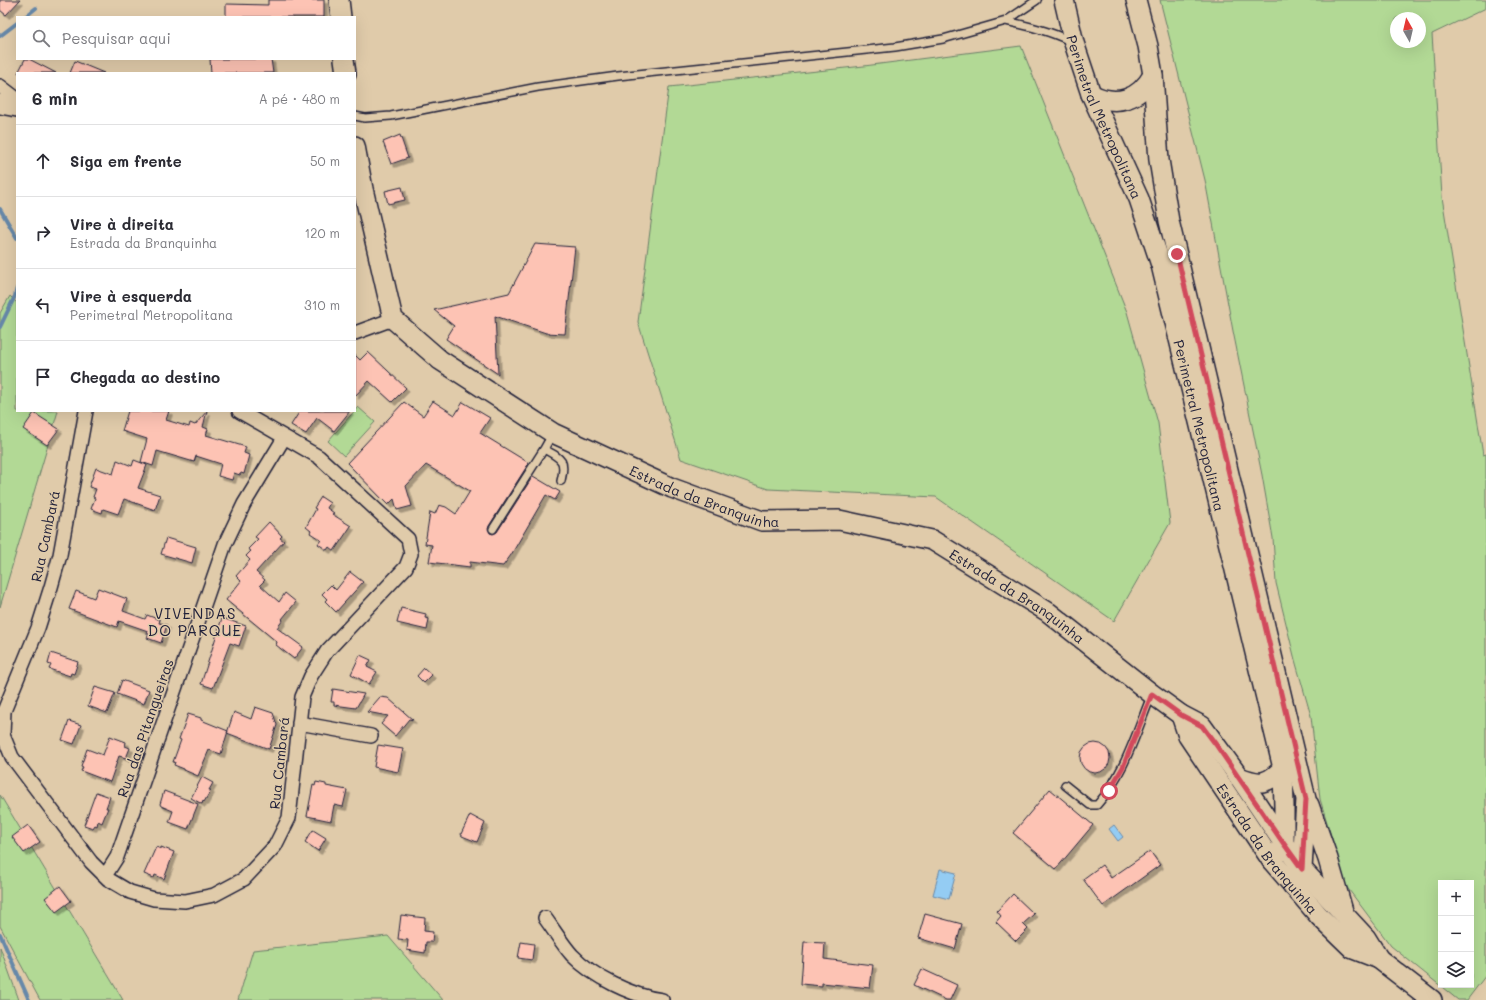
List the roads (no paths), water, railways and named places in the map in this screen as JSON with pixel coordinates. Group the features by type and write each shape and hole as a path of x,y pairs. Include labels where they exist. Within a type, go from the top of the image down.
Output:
{"main road":[{"path":"339,0 341,16"},
{"name":"Perimetral Metropolitana","path":"1064,0 1074,43 1091,94 1139,199 1161,265 1283,768 1284,844"},
{"name":"Perimetral Metropolitana","path":"1136,0 1148,46 1153,75 1159,160 1169,221 1306,799 1302,869"},
{"path":"344,60 346,72"},
{"path":"1091,94 1106,100 1123,100 1134,96 1144,88 1153,75"},
{"path":"0,104 16,107"},
{"path":"356,152 362,189 393,319"},
{"name":"Estrada da Branquinha","path":"393,319 440,360 548,441 762,520 839,520 932,540 1048,612 1152,694 1181,715 1202,726 1239,776 1302,869 1366,938 1379,959"},
{"name":"Estrada da Branquinha","path":"1181,715 1188,736 1272,860 1320,917 1353,949 1379,959 1432,1000"},
{"path":"1239,776 1254,783 1263,782 1270,779 1283,768"},
{"path":"1306,799 1328,859 1344,915"},
{"path":"1272,860 1284,844"},
{"path":"1293,886 1302,869"}],"street":[{"path":"0,86 16,98"},
{"path":"356,333 393,319"},
{"name":"Rua Cambará","path":"86,412 60,555 38,628 4,711 3,734 12,757 91,862 105,876 130,892 154,899 185,900 214,895 244,879 275,846 289,818 302,697 311,676 327,651 406,567 411,554 408,540 319,457 241,412"},
{"name":"Rua das Pitangueiras","path":"105,876 117,857 224,544 244,504 284,438"},
{"path":"299,723 371,736"},
{"path":"544,918 573,955 605,980 647,998 662,1000"}],"lane":[{"path":"356,116 365,118 391,116 538,87 618,76 895,47 943,39 1006,21 1037,0"},
{"path":"1006,21 1031,26 1057,34 1074,43"},
{"path":"493,529 548,441 557,456 563,462 564,468 561,481"},
{"path":"1065,785 1090,805 1097,805 1109,791 1123,767 1152,694"}],"water":[{"path":"1114,825 1123,837 1118,841 1109,829"},
{"path":"940,869 956,873 949,899 933,895"}],"waterway":[{"path":"26,16 36,8"},
{"path":"0,36 16,24"},
{"path":"0,209 16,236"},
{"path":"0,327 16,292"},
{"path":"0,934 29,1000"}],"district":[{"name":"VIVENDAS DO PARQUE","path":"195,622"}]}
